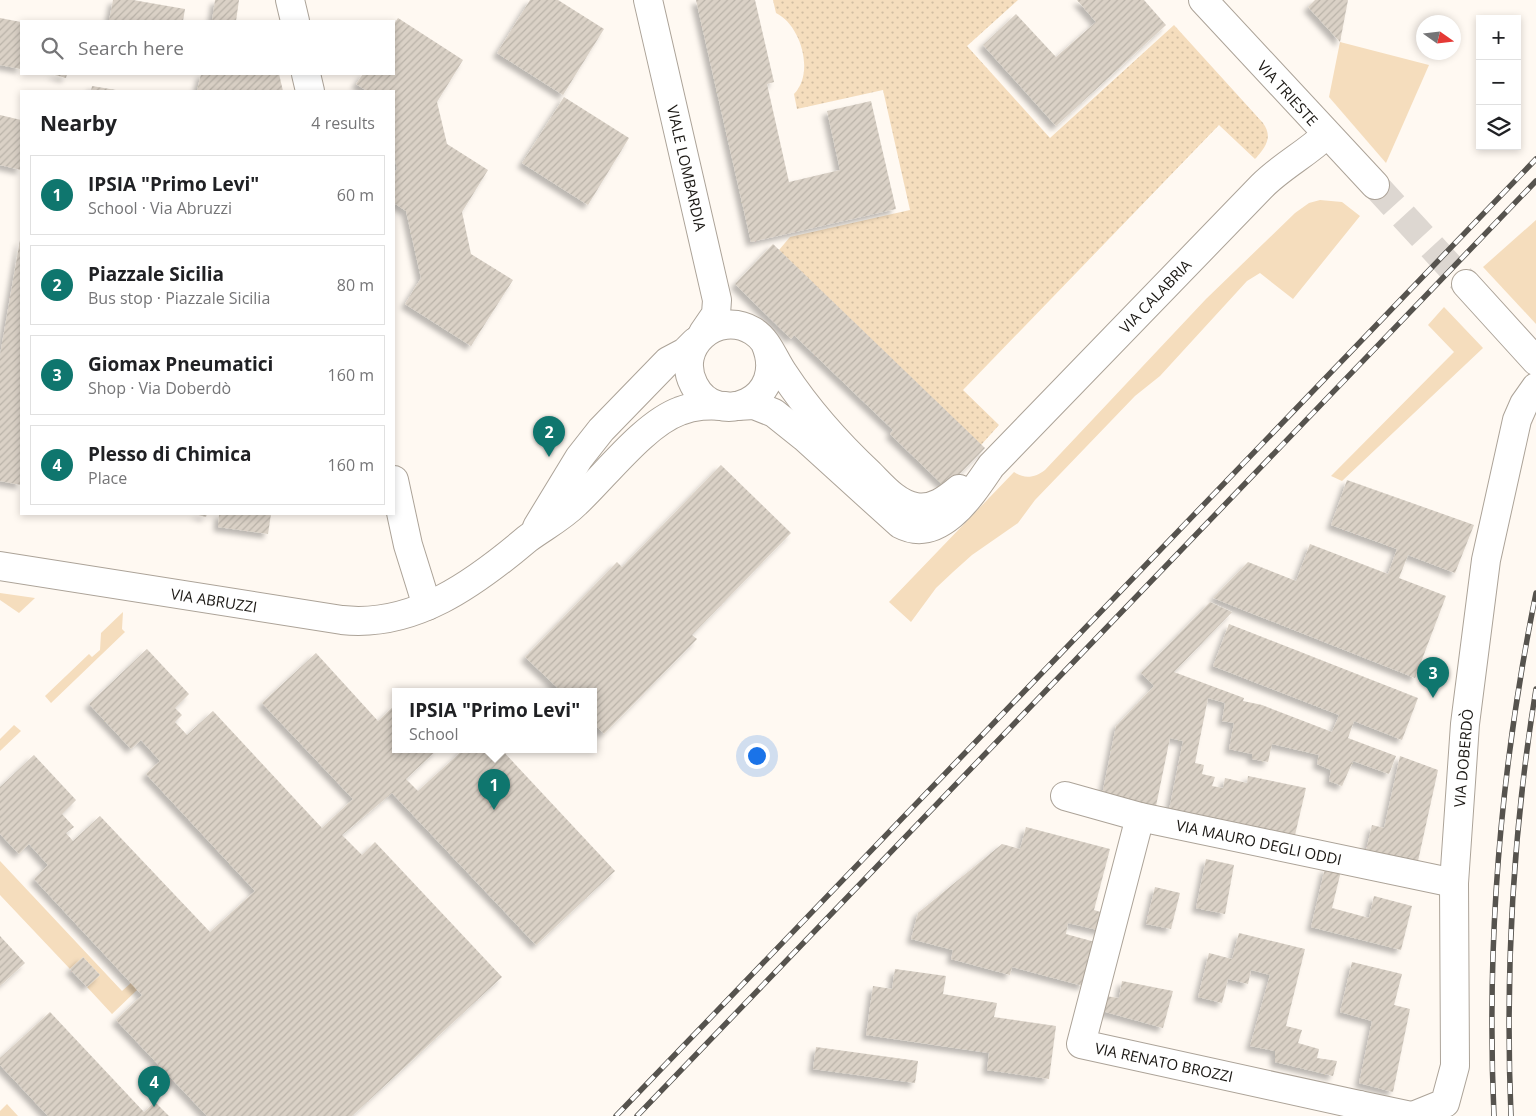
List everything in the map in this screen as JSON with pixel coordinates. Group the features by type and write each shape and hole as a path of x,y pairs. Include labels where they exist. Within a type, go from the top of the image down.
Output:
{"street":[{"path":"290,0 295,20"},
{"name":"VIALE LOMBARDIA","path":"648,0 716,300 716,314 699,338 688,363 690,375 694,386 702,396 713,403 731,406"},
{"name":"VIA TRIESTE","path":"1203,0 1326,135 1375,185"},
{"path":"306,75 310,90"},
{"name":"VIA CALABRIA","path":"731,406 754,405 774,413 804,437 900,524 915,530 932,527 970,498 992,466 1262,186 1280,169 1309,151 1326,135"},
{"path":"1466,284 1536,361"},
{"path":"729,324 743,326 755,332 765,343 771,363 767,383 759,395 749,402 731,406 690,408 658,422 571,508 520,547 542,519 579,458 602,430 668,361 685,352 715,326 729,324"},
{"name":"VIA CALABRIA","path":"765,343 783,374 826,432 903,503 924,508 940,504 992,466"},
{"name":"VIA DOBERDÒ","path":"1359,1110 1412,1116 1445,1103 1455,1066 1454,883 1465,724 1486,560 1517,420 1524,404 1536,387"},
{"path":"395,485 408,545 427,606"},
{"name":"VIA ABRUZZI","path":"0,566 355,621 396,617 427,606 473,581 520,547"},
{"name":"VIA MAURO DEGLI ODDI","path":"1066,796 1140,817 1454,883"},
{"name":"VIA RENATO BROZZI","path":"1140,817 1081,1044 1359,1110"}],"shaded area":[{"path":"773,0 1018,0 967,46 1050,138 1174,25 1263,123 1268,133 1267,142 1255,159 1219,125 963,390 999,425 981,445 779,250 790,237 910,210 883,90 797,109 794,94 804,74 802,50 792,28 785,19 776,13"},
{"path":"1340,42 1429,65 1386,163 1329,97"},
{"path":"1320,200 1342,202 1360,216 1293,299 1260,273 1247,281 1160,376 1135,396 1035,500 1018,523 972,555 953,572 936,588 911,622 889,602 1014,472 1030,477 1045,470 1206,299 1295,213 1309,203"},
{"path":"1536,220 1536,324 1483,267"},
{"path":"1444,307 1483,348 1342,481 1331,476 1454,352 1428,325"},
{"path":"0,593 35,598 19,613 0,600"},
{"path":"123,612 122,629 125,632 51,703 45,696 89,654 92,657 100,650 101,633"},
{"path":"14,725 21,731 0,751 0,739"},
{"path":"0,861 122,991 131,983 137,990 112,1014 87,987 100,975 83,957 70,969 0,895"},
{"path":"7,1104 18,1116 0,1116 0,1111"}],"building":[{"path":"113,0 133,0 185,9 183,20 109,20"},
{"path":"215,0 239,0 236,20 212,20"},
{"path":"530,0 558,0 604,29 563,95 497,53"},
{"path":"696,0 755,0 774,82 767,84 789,182 840,170 827,111 871,101 896,209 751,242"},
{"path":"1077,0 1144,0 1166,25 1056,126 983,45 1016,14 1056,57 1096,22"},
{"path":"1315,0 1348,0 1340,42 1308,7"},
{"path":"0,18 20,22 20,69 0,65"},
{"path":"398,18 463,60 437,102 447,144 488,170 462,212 471,254 513,280 471,346 405,304 421,278 406,211 395,204 395,172 397,169 395,160 395,90 365,90 356,84 362,75 395,75 395,22"},
{"path":"55,75 67,75 66,78"},
{"path":"201,75 279,75 283,90 197,90"},
{"path":"92,86 116,90 91,90"},
{"path":"564,97 629,138 588,205 522,163"},
{"path":"0,115 20,120 20,170 0,165"},
{"path":"20,240 20,485 0,481 0,355"},
{"path":"773,244 985,448 946,488 890,434 893,430 794,335 791,339 735,284"},
{"path":"721,465 791,533 692,635 697,639 604,734 597,727 597,688 558,688 525,657 617,562 622,567"},
{"path":"1347,480 1474,525 1455,573 1408,555 1399,578 1446,596 1415,678 1213,598 1248,562 1296,581 1310,544 1388,574 1397,549 1331,525"},
{"path":"219,515 271,515 268,534 218,527"},
{"path":"1210,602 1232,612 1174,672 1244,698 1243,701 1262,705 1332,732 1339,715 1213,666 1229,624 1418,698 1402,740 1354,721 1348,738 1396,756 1389,774 1353,761 1342,786 1329,781 1331,770 1317,764 1319,755 1272,744 1268,762 1252,759 1252,754 1229,749 1234,723 1222,721 1225,703 1208,698 1195,763 1204,765 1202,774 1215,777 1212,786 1223,788 1225,778 1247,783 1248,776 1306,788 1295,835 1169,810 1183,741 1170,738 1156,806 1102,795 1116,726 1154,686 1141,673"},
{"path":"147,649 189,694 175,708 182,715 175,722 187,735 213,711 322,828 353,799 262,703 316,653 378,721 392,708 392,753 434,753 406,779 418,791 460,753 505,753 615,871 536,945 392,793 342,835 362,855 375,842 502,977 352,1116 207,1116 116,1020 142,995 34,879 48,865 29,844 19,854 0,834 0,787 34,755 76,800 62,814 74,827 66,833 73,841 100,816 210,932 255,891 146,774 160,761 141,740 131,749 89,704"},
{"path":"1400,756 1438,770 1418,861 1366,851 1372,825 1384,828"},
{"path":"1026,827 1110,849 1094,910 1107,914 1102,931 1068,923 1066,934 1095,942 1083,986 1012,967 1010,975 951,959 953,950 911,939 918,913 1002,844 1020,849"},
{"path":"1206,859 1234,865 1225,914 1196,908"},
{"path":"1325,868 1341,871 1332,908 1369,918 1374,896 1412,906 1401,950 1311,927"},
{"path":"1155,887 1180,893 1171,929 1146,924"},
{"path":"1239,933 1305,949 1286,1026 1302,1030 1298,1043 1319,1049 1317,1058 1337,1061 1333,1076 1275,1062 1275,1051 1250,1046 1270,975 1251,970 1248,984 1228,979 1222,1003 1198,997 1209,953 1232,959"},
{"path":"0,936 25,963 0,986"},
{"path":"83,957 100,975 87,987 70,969"},
{"path":"1352,962 1402,974 1394,1005 1410,1009 1393,1092 1359,1083 1372,1021 1340,1012"},
{"path":"895,969 946,976 943,994 997,1003 994,1017 1056,1026 1049,1079 987,1070 989,1053 866,1035 873,986 892,989"},
{"path":"1122,981 1173,991 1163,1028 1102,1011 1105,996 1119,998"},
{"path":"50,1012 144,1112 155,1102 169,1116 48,1116 0,1065 0,1058"},
{"path":"816,1047 918,1061 915,1083 813,1069"}],"tunnel":[{"path":"1375,185 1466,284"}],"railway":[{"path":"616,1116 1536,159"},
{"path":"637,1116 1536,181"},
{"path":"1494,1116 1492,984 1499,853 1514,723 1536,593"},
{"path":"1511,1116 1509,1062 1510,955 1516,848 1536,689"}],"place":[{"name":"Piazzale Sicilia","path":"549,457"},
{"name":"Giomax Pneumatici","path":"1433,698"},
{"name":"IPSIA \"Primo Levi\"","path":"494,810"},
{"name":"Plesso di Chimica","path":"154,1107"}]}
